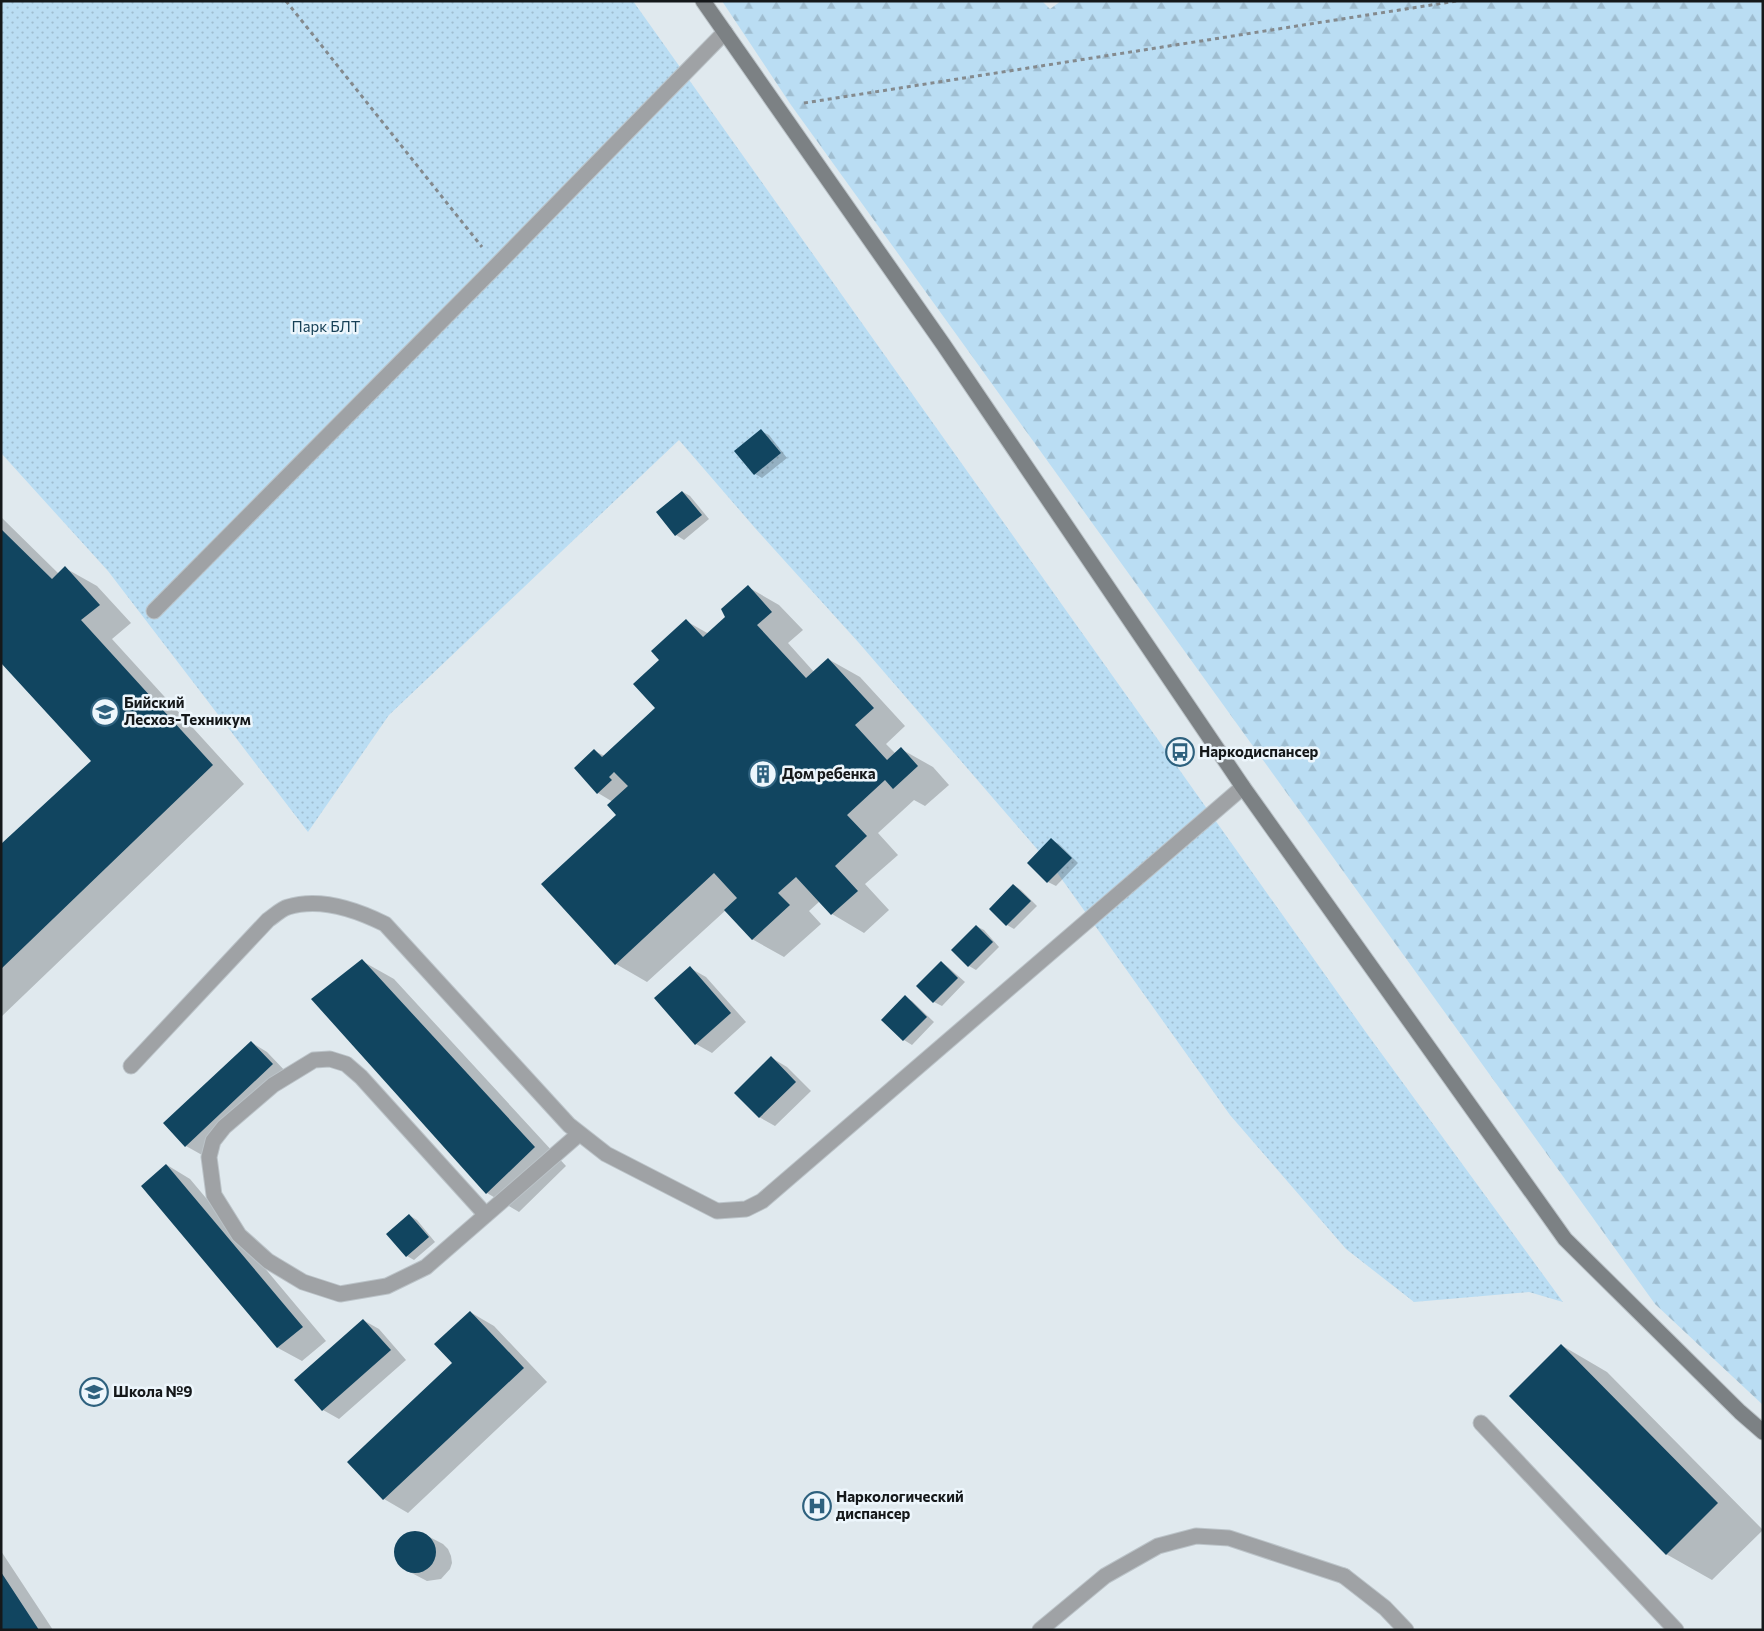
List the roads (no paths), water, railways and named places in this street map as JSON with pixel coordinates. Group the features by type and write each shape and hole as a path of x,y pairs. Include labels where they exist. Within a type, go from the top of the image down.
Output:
{"main road":[{"path":"703,1 943,344 1244,787 1565,1239 1740,1412 1763,1432"}],"street":[{"path":"154,611 497,266 725,32"},
{"path":"131,1066 268,920 286,908 313,903 362,912 385,924 579,1134 606,1154 717,1211 746,1209 762,1201 1244,787"},
{"path":"486,1215 361,1077 346,1064 330,1060 314,1060 273,1085 224,1127 213,1141 209,1157 214,1195 239,1234 268,1260 303,1282 340,1294 387,1286 426,1267 486,1215 579,1134"},
{"path":"1481,1423 1676,1630"},
{"path":"1040,1630 1105,1576 1158,1546 1196,1536 1229,1538 1344,1576 1385,1608 1406,1630"}],"place":[{"name":"Бийский Лесхоз-Техникум","path":"105,712"},
{"name":"Наркодиспансер","path":"1180,752"},
{"name":"Дом ребенка","path":"763,774"},
{"name":"Школа №9","path":"94,1392"},
{"name":"Наркологический диспансер","path":"817,1506"}],"park label":[{"name":"Парк БЛТ","path":"326,327"}]}
